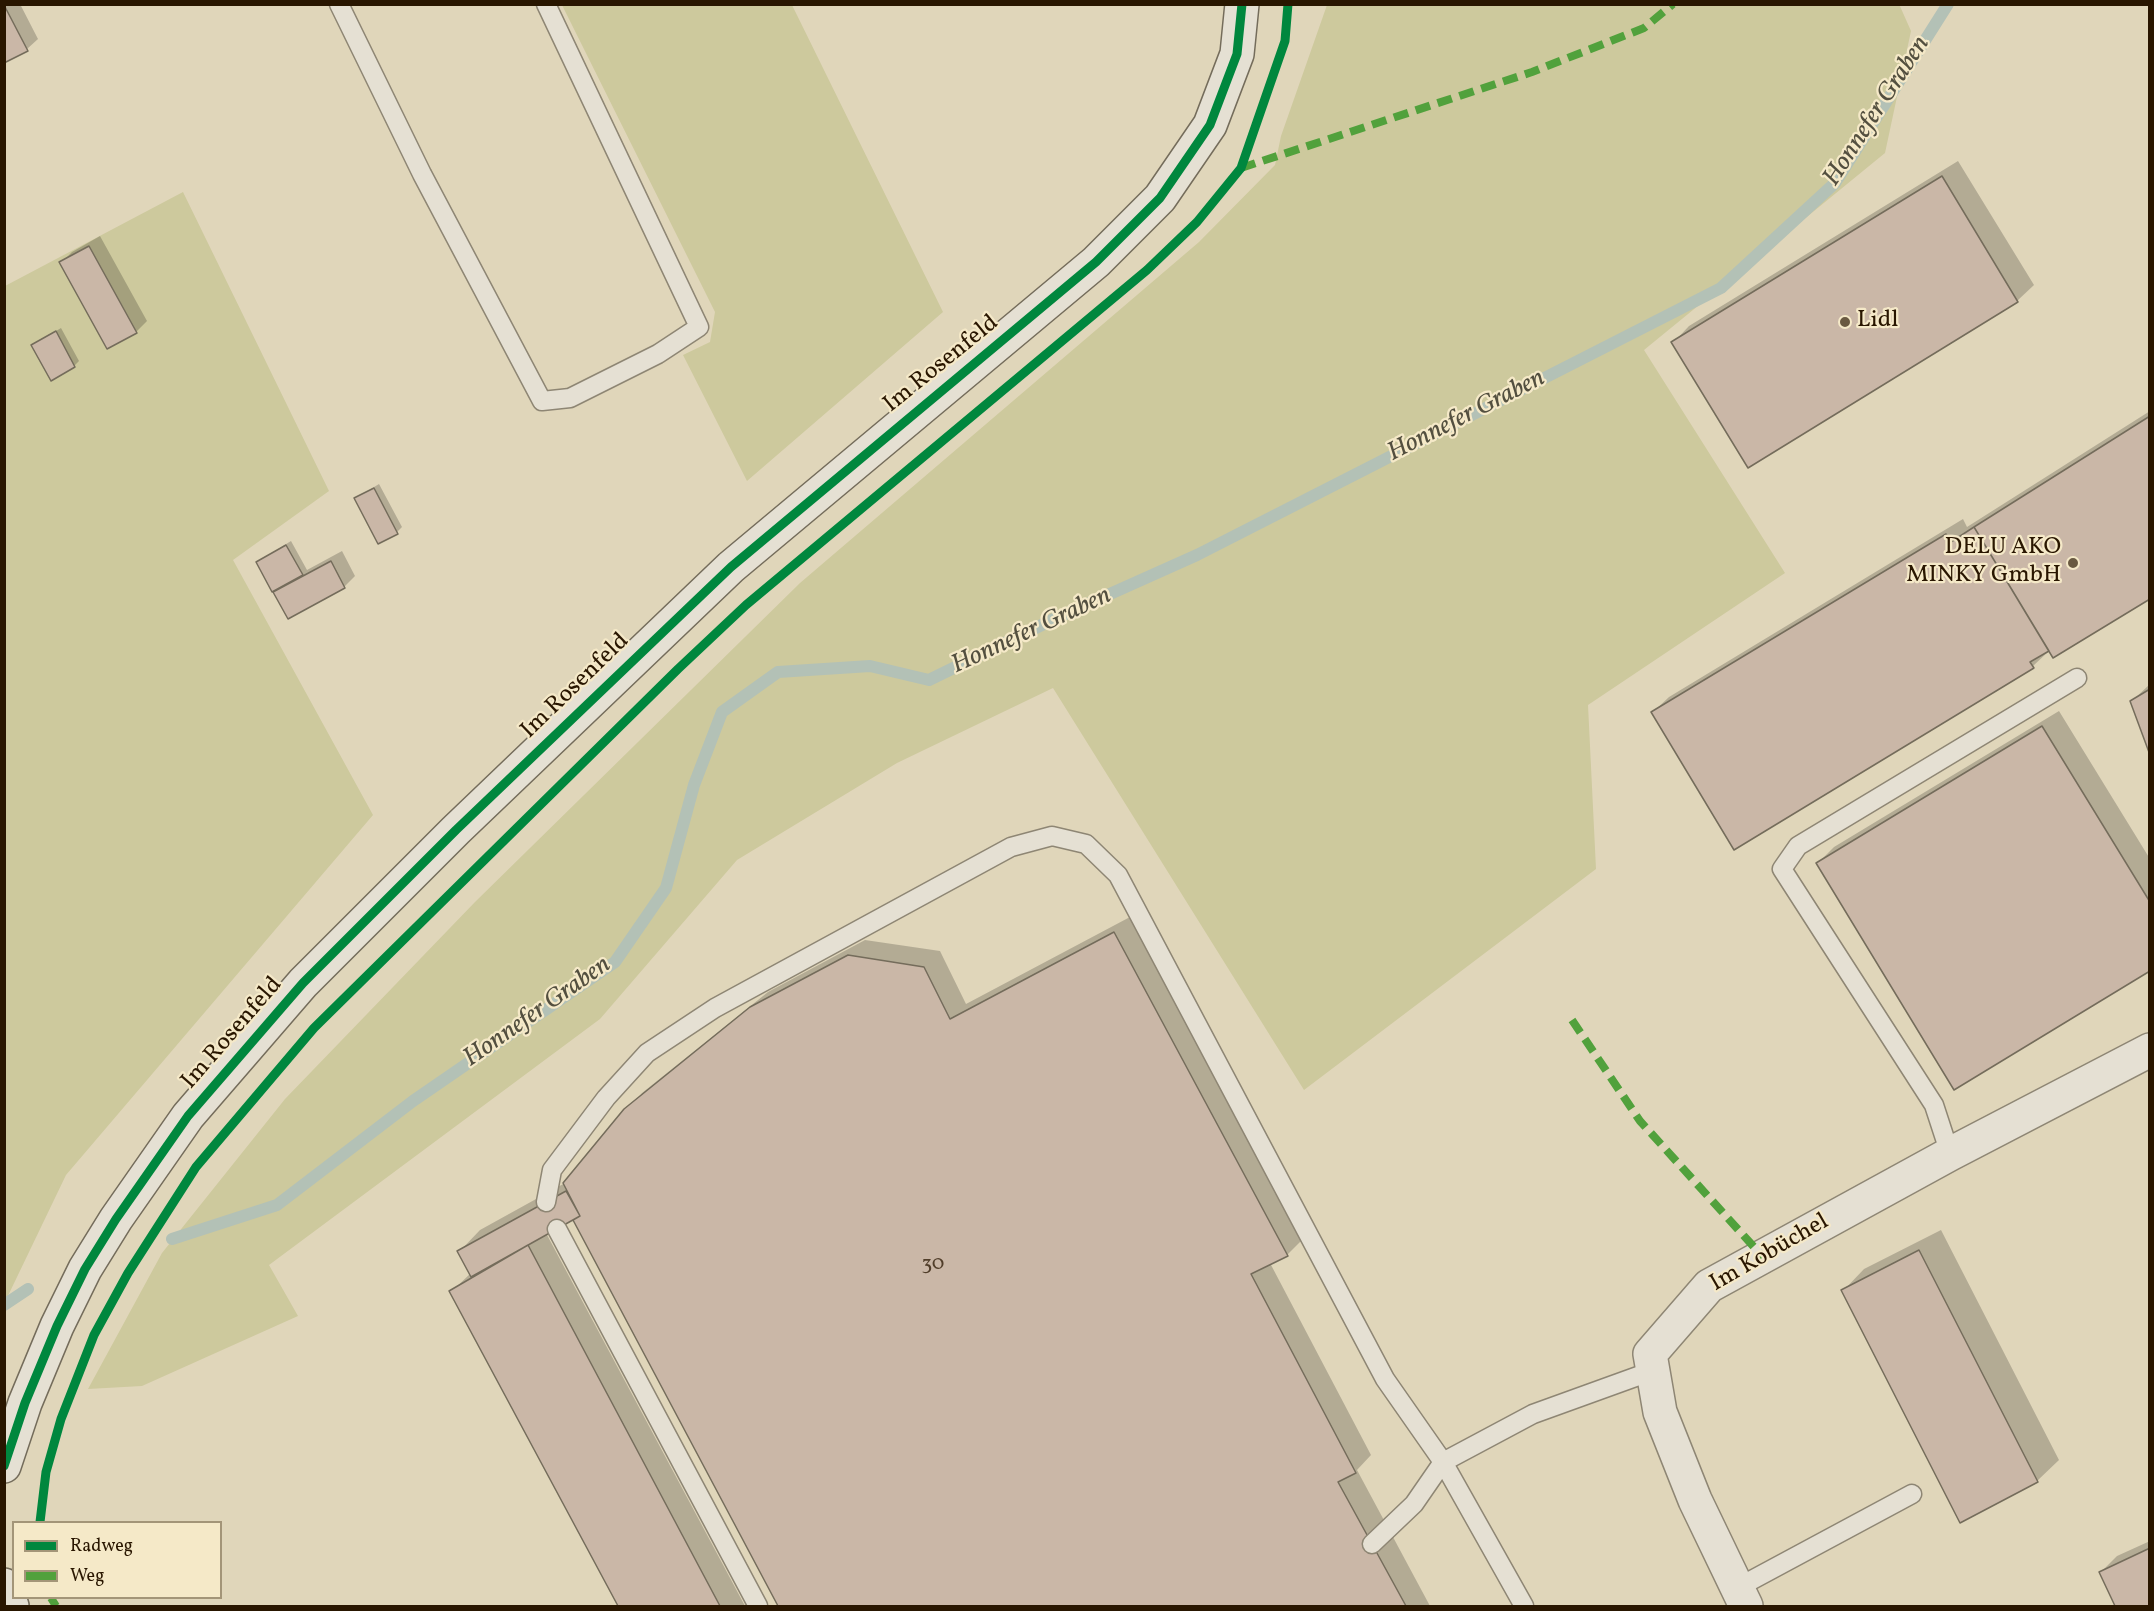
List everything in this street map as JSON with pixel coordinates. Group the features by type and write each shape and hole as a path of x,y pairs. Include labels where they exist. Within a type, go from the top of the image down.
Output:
{"street":[{"name":"Im Rosenfeld","path":"4,1466 25,1403 57,1326 85,1269 116,1219 188,1116 303,983 473,814 731,567 1096,262 1160,198 1210,125 1237,54 1242,4"},
{"name":"Im Kobüchel","path":"1743,1601 1695,1500 1660,1412 1650,1354 1709,1286 1950,1154 2150,1050"},
{"path":"4,1585 12,1606"}],"lane":[{"path":"339,4 432,195 542,401 570,398 658,354 699,327 546,4"},
{"path":"1950,1154 1934,1106 1782,869 1798,846 2077,678"},
{"path":"546,1202 552,1170 606,1098 647,1053 715,1008 1011,847 1052,836 1086,844 1118,875 1385,1379 1443,1462 1524,1606"},
{"path":"557,1229 758,1606"},
{"path":"1372,1544 1414,1504 1443,1462 1533,1414 1652,1371"},
{"path":"1743,1601 1912,1494"}],"shaded area":[{"path":"1899,4 1911,31 1885,153 1644,350 1785,573 1588,705 1596,869 1304,1090 1053,688 897,763 737,860 600,1019 269,1265 298,1316 142,1386 88,1389 162,1253 285,1099 475,902 800,583 1199,242 1275,165 1281,136 1327,5"},
{"path":"562,5 792,5 943,312 747,481 683,355 710,342 715,312"},
{"path":"183,192 329,491 233,560 373,815 66,1175 5,1302 5,286"}],"building":[{"path":"4,5 28,51 4,63"},
{"name":"Lidl","path":"1942,176 2018,302 1748,468 1671,342"},
{"path":"89,246 137,333 107,349 59,262"},
{"path":"56,331 75,367 51,381 31,345"},
{"name":"DELU AKO MINKY GmbH","path":"2150,416 2150,599 2053,658 1974,527"},
{"path":"374,488 398,534 378,544 354,498"},
{"path":"1974,527 2049,651 2030,662 2034,668 1734,850 1651,712 1946,534 1951,542"},
{"path":"286,545 303,575 272,592 256,562"},
{"path":"331,561 345,588 288,619 273,592"},
{"path":"2150,689 2150,755 2130,701"},
{"path":"2042,726 2150,902 2150,971 1954,1090 1816,863"},
{"path":"1114,932 1288,1256 1251,1274 1356,1473 1338,1482 1406,1606 778,1606 573,1220 580,1216 563,1183 624,1109 750,1007 848,955 924,967 950,1019"},
{"path":"566,1191 580,1216 471,1277 457,1251"},
{"path":"528,1245 720,1606 618,1606 449,1291"},
{"path":"1919,1250 2038,1482 1960,1523 1841,1290"},
{"path":"2150,1548 2150,1606 2115,1606 2099,1572"}],"waterway":[{"name":"Honnefer Graben","path":"172,1239 277,1205 413,1101 615,962 666,888 694,785 722,712 778,672 870,666 929,680 1054,619 1197,555 1721,288 1835,183 1948,4"},
{"name":"Honnefer Graben","path":"4,1305 28,1289"}],"marked path":[{"path":"1241,168 1532,72 1644,28 1673,4"},
{"path":"1572,1020 1640,1121 1763,1257"},
{"path":"52,1599 56,1606"}],"cycle path":[{"path":"4,1466 25,1403 57,1326 85,1269 116,1219 188,1116 303,983 456,830 731,567 1096,262 1160,198 1210,125 1237,54 1242,4"},
{"path":"40,1521 46,1472 61,1419 94,1335 128,1273 196,1167 314,1028 678,669 746,605 1147,270 1197,222 1241,168 1285,41 1288,4"}],"place":[{"name":"Lidl","path":"1845,322"},
{"name":"DELU AKO MINKY GmbH","path":"2073,563"}]}
